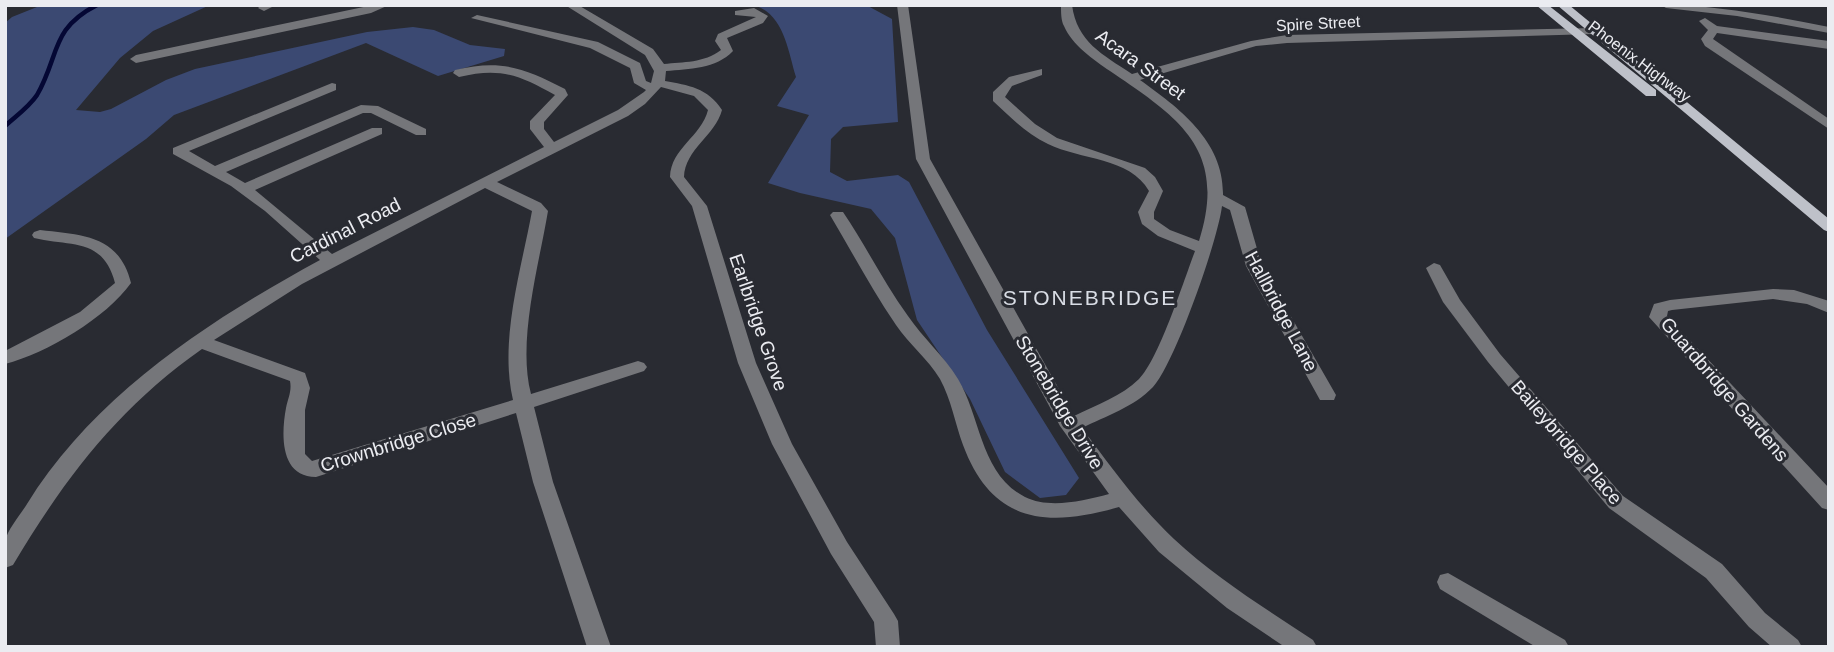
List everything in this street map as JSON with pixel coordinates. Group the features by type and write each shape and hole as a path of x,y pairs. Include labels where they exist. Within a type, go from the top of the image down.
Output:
{"main road":[{"name":"Phoenix Highway","path":"1541,5 1677,112 1721,139"},
{"name":"Phoenix Highway","path":"1562,5 1829,227"}],"street":[{"path":"136,59 358,13 384,5"},
{"path":"570,5 649,52 658,80"},
{"name":"Stonebridge Drive","path":"902,5 923,159 1070,426 1123,498 1167,546 1235,601 1305,647"},
{"name":"Acara Street","path":"1066,5 1064,19 1070,32 1085,48 1132,78 1174,110 1201,141 1213,164 1215,197 1205,249 1149,380 1126,398 1070,426"},
{"path":"1666,5 1693,6 1829,30"},
{"path":"1693,6 1698,16 1714,29 1829,45"},
{"path":"477,18 605,49 636,66 640,83 658,80 718,58 727,51 721,41 722,36 759,20 762,16 758,12 739,13"},
{"path":"1714,29 1707,39 1709,44 1829,125"},
{"name":"Spire Street","path":"1132,78 1255,43 1287,39 1594,31"},
{"path":"459,73 481,66 504,66 560,92 562,95 537,121 537,129 552,149"},
{"path":"1038,72 1003,85 998,98 1051,141 1116,162 1146,175 1153,182 1156,191 1146,212 1147,221 1164,233 1205,249"},
{"name":"Cardinal Road","path":"5,559 34,505 66,464 141,386 198,341 235,315 330,260 623,113 658,80"},
{"name":"Earlbridge Grove","path":"658,80 700,93 711,100 715,110 709,128 678,164 677,177 699,206 747,363 782,444 839,548 886,621 888,647"},
{"path":"330,260 243,189 178,151 332,87"},
{"path":"215,171 361,109 373,109 421,132"},
{"path":"243,189 377,131"},
{"path":"485,182 536,206 540,211 516,349 517,377 533,430 543,482 599,647"},
{"name":"Hallbridge Lane","path":"1215,197 1237,207 1254,266 1327,395"},
{"path":"838,215 914,337 947,375 975,449 988,475 1001,492 1027,508 1053,511 1083,510 1123,498"},
{"path":"5,358 26,350 105,303 118,292 123,283 115,257 108,251 80,240 40,235"},
{"name":"Baileybridge Place","path":"1434,268 1452,302 1494,358 1608,493 1660,535 1714,571 1757,620 1790,647"},
{"name":"Guardbridge Gardens","path":"1829,308 1807,297 1769,294 1670,305 1660,308 1658,317 1829,502"},
{"name":"Crownbridge Close","path":"198,341 298,377 300,388 295,410 295,454 297,461 308,469 316,469 638,367"},
{"path":"1448,582 1557,647"}],"shaded area":[{"path":"42,5 210,5 153,31 120,58 76,110 100,112 111,109 166,80 195,69 367,32 413,27 434,30 470,45 505,49 504,56 438,76 366,43 174,115 146,139 5,239 5,23 12,17"},
{"path":"753,5 866,5 892,19 898,122 843,127 831,139 830,172 847,181 898,175 909,182 987,330 1079,478 1066,495 1040,498 1005,472 970,399 917,320 895,238 871,209 768,183 809,115 777,106 796,77 778,24 763,9"}],"waterway":[{"path":"5,126 37,95 63,33 82,14 97,5"}],"district":[{"name":"STONEBRIDGE","path":"1090,298"}]}
